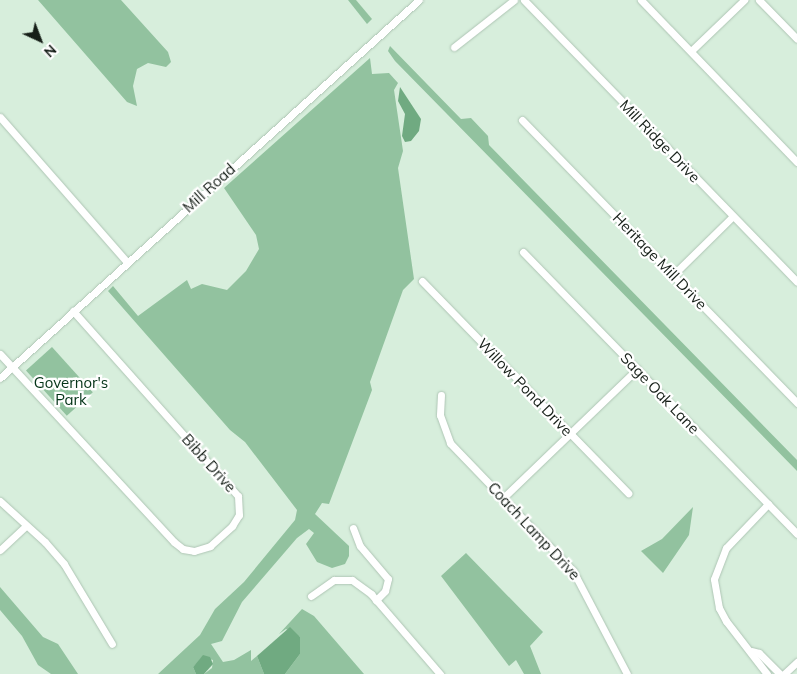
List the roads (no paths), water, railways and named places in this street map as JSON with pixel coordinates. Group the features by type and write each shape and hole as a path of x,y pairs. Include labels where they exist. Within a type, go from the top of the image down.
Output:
{"street":[{"name":"Mill Road","path":"0,378 418,0"},
{"path":"454,47 514,0"},
{"name":"Mill Ridge Drive","path":"524,0 797,282"},
{"path":"641,0 797,162"},
{"path":"691,51 744,0"},
{"path":"759,0 797,39"},
{"name":"Heritage Mill Drive","path":"522,120 797,403"},
{"path":"2,122 127,262"},
{"path":"673,275 733,216"},
{"name":"Sage Oak Lane","path":"523,252 797,534"},
{"name":"Willow Pond Drive","path":"422,280 628,493"},
{"name":"Bibb Drive","path":"12,367 183,549 194,551 210,546 232,526 240,506 233,488 73,311"},
{"path":"0,354 12,367"},
{"path":"504,497 637,369"},
{"name":"Coach Lamp Drive","path":"441,395 440,415 450,443 504,497 581,581 627,674"},
{"path":"0,501 25,527 45,542 64,564 112,644"},
{"path":"767,674 753,658 752,651 719,608 714,579 726,548 768,504"},
{"path":"0,550 25,527"},
{"path":"352,528 360,546 388,579 384,591 376,600"},
{"path":"311,596 325,585 343,579 352,580 376,600 440,674"},
{"path":"752,651 759,652 780,674"},
{"path":"784,674 797,662"}],"park label":[{"name":"Governor's Park","path":"71,390"}]}
